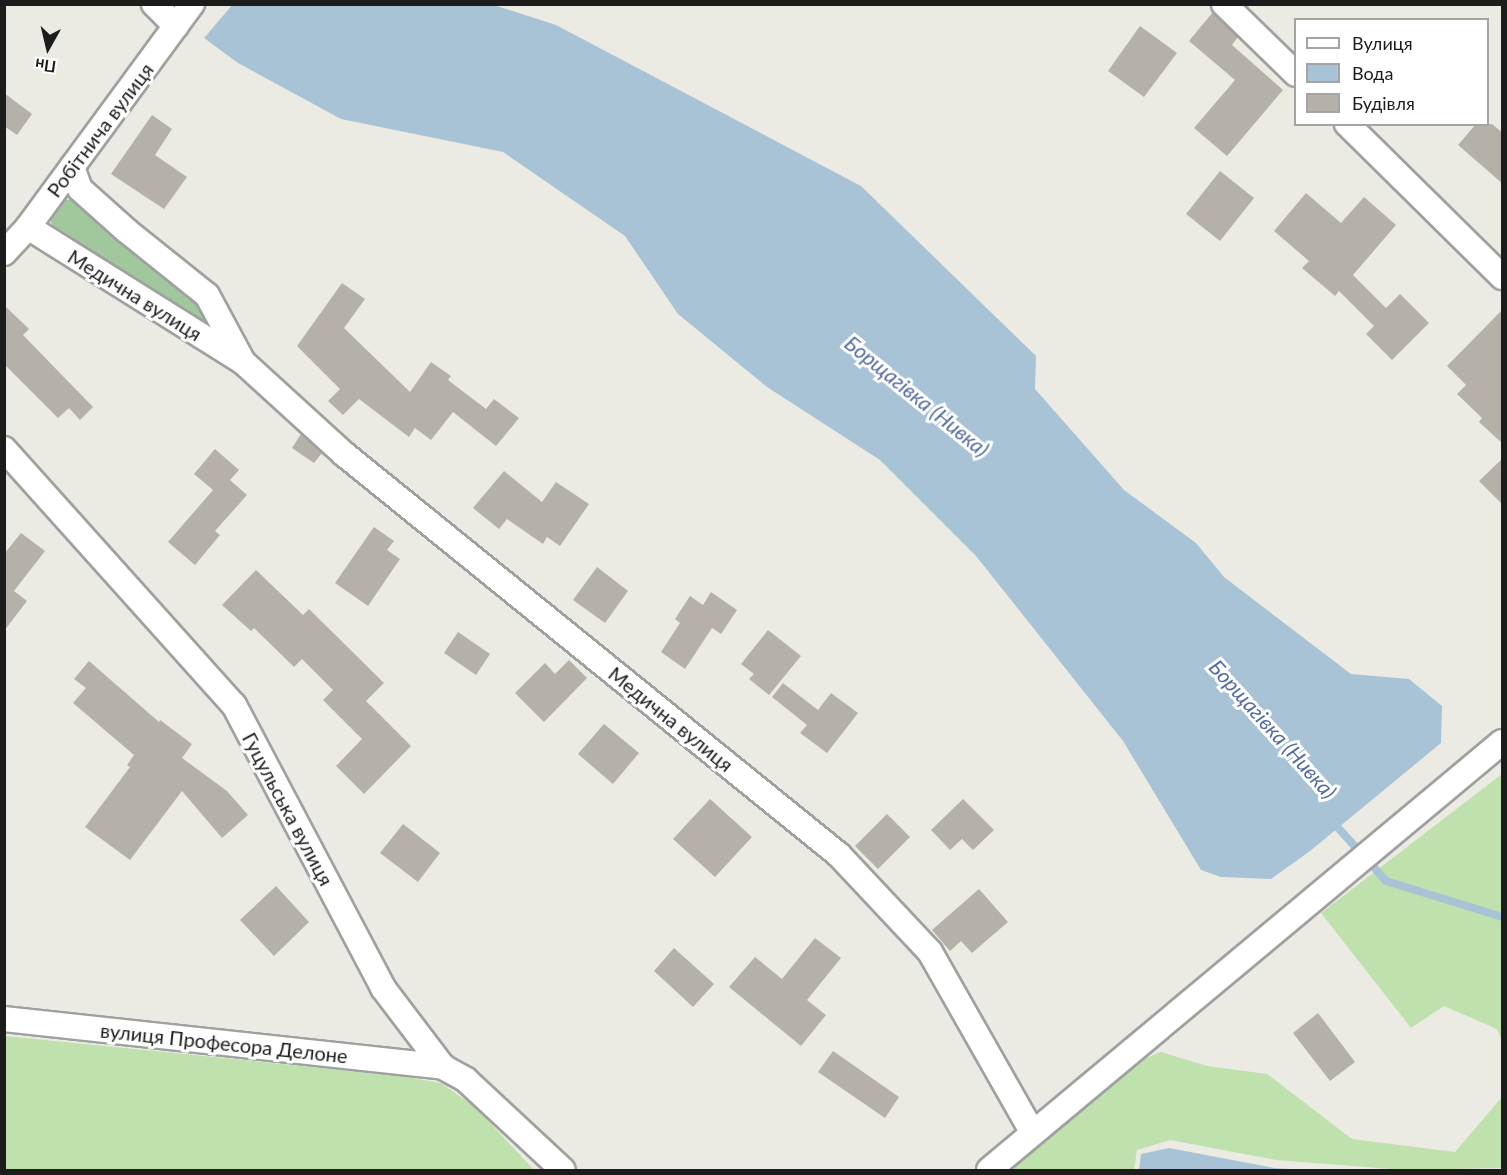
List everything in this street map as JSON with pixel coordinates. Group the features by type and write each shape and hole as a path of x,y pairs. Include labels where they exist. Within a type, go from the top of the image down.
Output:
{"street":[{"path":"154,4 176,26"},
{"name":"Робітнича вулиця","path":"4,253 28,227 192,4"},
{"path":"1224,4 1294,72"},
{"path":"1349,126 1503,278"},
{"name":"Медична вулиця","path":"72,167 80,189 127,231 207,295 243,363"},
{"name":"Медична вулиця","path":"28,227 243,363 344,454 839,855 930,952 1033,1133"},
{"name":"Гуцульська вулиця","path":"4,449 234,705 383,988 443,1067 466,1080 563,1170"},
{"path":"989,1170 1503,742"},
{"name":"вулиця Професора Делоне","path":"4,1019 443,1067"}],"green space":[{"path":"78,199 203,299 224,340 57,235 51,223 52,212 63,200"},
{"path":"1502,774 1502,1041 1497,1029 1444,1006 1411,1028 1321,913"},
{"path":"5,1036 401,1076 441,1083 475,1107 534,1170 5,1170"},
{"path":"1161,1052 1207,1066 1267,1074 1352,1139 1455,1152 1502,1097 1502,1168 1404,1170 1276,1160 1170,1140 1137,1150 1134,1170 1003,1170 1136,1062"}],"water":[{"path":"233,4 494,5 556,25 861,186 1036,356 1035,389 1124,490 1196,543 1224,577 1351,674 1409,679 1442,706 1441,743 1310,851 1271,879 1221,877 1201,870 1123,741 976,556 880,460 767,387 678,314 625,236 503,152 341,119 238,63 204,38"},
{"path":"1169,1148 1274,1168 1304,1170 1139,1170 1141,1154"}],"building":[{"path":"1213,12 1238,37 1232,45 1283,90 1227,156 1194,128 1235,80 1189,41"},
{"path":"1140,26 1177,53 1144,97 1108,71"},
{"path":"4,93 32,114 17,135 4,126"},
{"path":"152,115 172,129 155,155 187,177 164,209 111,174"},
{"path":"1492,124 1503,133 1503,184 1458,145 1474,126"},
{"path":"1220,171 1254,198 1220,241 1186,214"},
{"path":"1306,193 1341,223 1364,197 1396,225 1353,275 1386,308 1400,294 1429,323 1392,360 1366,334 1374,326 1339,291 1335,296 1302,268 1309,261 1274,231"},
{"path":"342,283 365,299 344,328 410,392 431,362 451,376 448,380 486,409 494,399 519,418 496,446 453,412 431,440 415,428 409,437 359,399 343,415 328,401 340,389 297,346"},
{"path":"4,305 29,329 23,335 93,407 80,420 69,408 58,418 4,364"},
{"path":"1503,309 1503,444 1479,422 1482,418 1457,394 1466,385 1447,366"},
{"path":"301,434 322,453 314,463 292,448"},
{"path":"215,449 239,470 230,480 247,495 215,531 220,535 195,565 168,542 213,490 194,474"},
{"path":"1503,458 1503,505 1479,481"},
{"path":"504,471 542,502 556,482 589,504 560,546 547,537 543,544 507,519 499,529 473,508"},
{"path":"374,527 394,541 387,550 400,559 368,606 335,583"},
{"path":"21,533 45,551 14,591 27,601 4,631 4,554"},
{"path":"597,567 628,591 605,623 573,600"},
{"path":"256,570 303,615 309,609 384,683 366,701 411,746 364,794 336,766 362,739 323,700 333,690 302,659 294,667 254,628 251,631 222,605"},
{"path":"711,592 737,610 721,634 712,628 685,669 661,652 680,623 675,619 690,596 703,605"},
{"path":"768,630 801,656 769,695 749,679 754,674 741,664"},
{"path":"458,632 490,654 476,675 444,653"},
{"path":"569,660 587,678 544,722 515,693 545,663 555,674"},
{"path":"89,661 159,722 160,720 192,744 182,758 227,791 248,815 222,838 182,791 130,860 85,827 130,767 127,765 134,755 73,703 86,688 74,679"},
{"path":"783,683 818,710 831,693 858,713 827,753 800,733 807,725 772,697"},
{"path":"604,724 639,753 613,784 578,754"},
{"path":"710,799 752,837 715,877 673,839"},
{"path":"963,799 994,830 973,850 962,839 950,850 931,830"},
{"path":"887,814 910,837 878,869 855,846"},
{"path":"403,824 440,853 418,882 380,853"},
{"path":"276,886 309,922 274,956 240,920"},
{"path":"979,889 1008,922 972,953 961,941 950,951 932,930"},
{"path":"815,938 841,958 807,1000 826,1015 801,1046 729,987 755,957 782,979"},
{"path":"674,948 714,984 693,1007 654,971"},
{"path":"1318,1013 1355,1062 1330,1081 1293,1033"},
{"path":"833,1051 899,1097 885,1118 818,1072"}],"waterway":[{"name":"Борщагівка (Нивка)","path":"1332,821 1386,881 1502,917"}]}
